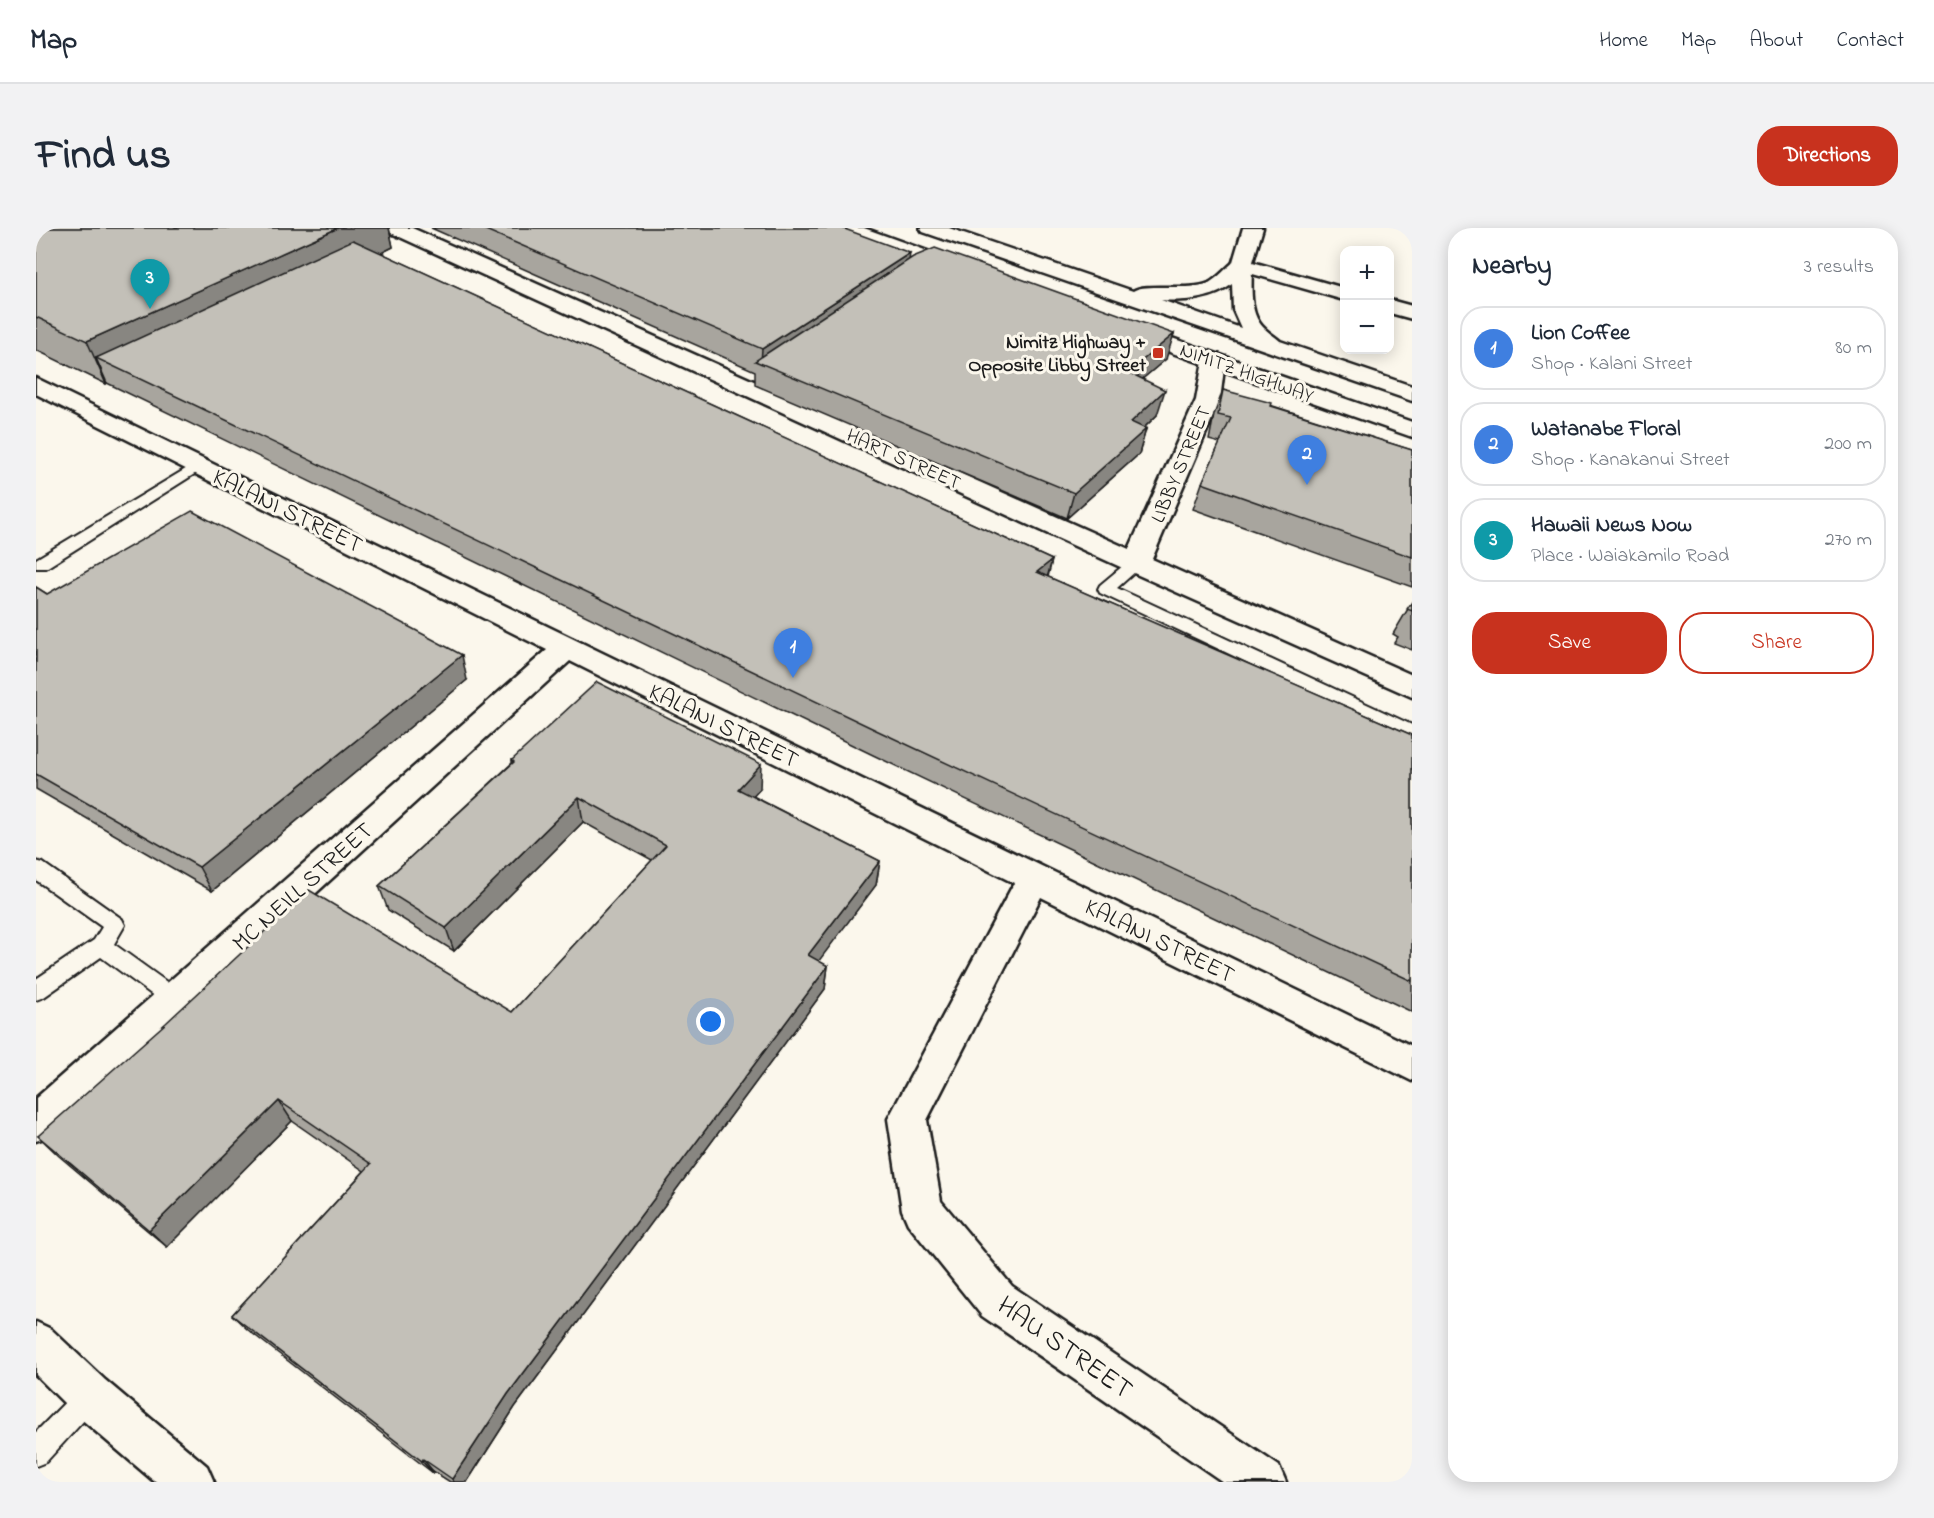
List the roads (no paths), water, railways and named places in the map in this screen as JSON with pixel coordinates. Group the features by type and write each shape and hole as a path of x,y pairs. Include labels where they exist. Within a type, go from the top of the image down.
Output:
{"street":[{"name":"HART STREET","path":"396,228 1412,687"},
{"path":"845,228 979,276"},
{"name":"NIMITZ HIGHWAY","path":"930,228 1412,394"},
{"path":"1253,228 1242,265 1244,316 1253,332 1281,350"},
{"path":"1096,287 1155,295 1201,291 1215,288 1242,265"},
{"path":"1242,265 1340,293"},
{"path":"1394,308 1412,313"},
{"name":"NIMITZ HIGHWAY","path":"1113,324 1412,430"},
{"name":"LIBBY STREET","path":"1136,564 1219,404 1214,361"},
{"name":"KALANI STREET","path":"36,386 1412,1064"},
{"name":"MC NEILL STREET","path":"36,1123 567,648"},
{"name":"HAU STREET","path":"1034,878 907,1119 922,1210 998,1301 1263,1482"},
{"path":"36,1344 89,1396 192,1482"}],"lane":[{"path":"40,564 199,465"},
{"path":"1136,564 1106,589 1412,733"},
{"path":"36,869 115,925 100,946 36,991"},
{"path":"100,946 174,999"},
{"path":"36,1452 89,1396"}],"place":[{"name":"Hawaii News Now","path":"150,309"},
{"name":"Nimitz Highway + Opposite Libby Street","path":"1158,353"},
{"name":"Watanabe Floral","path":"1307,485"},
{"name":"Lion Coffee","path":"793,678"}]}
